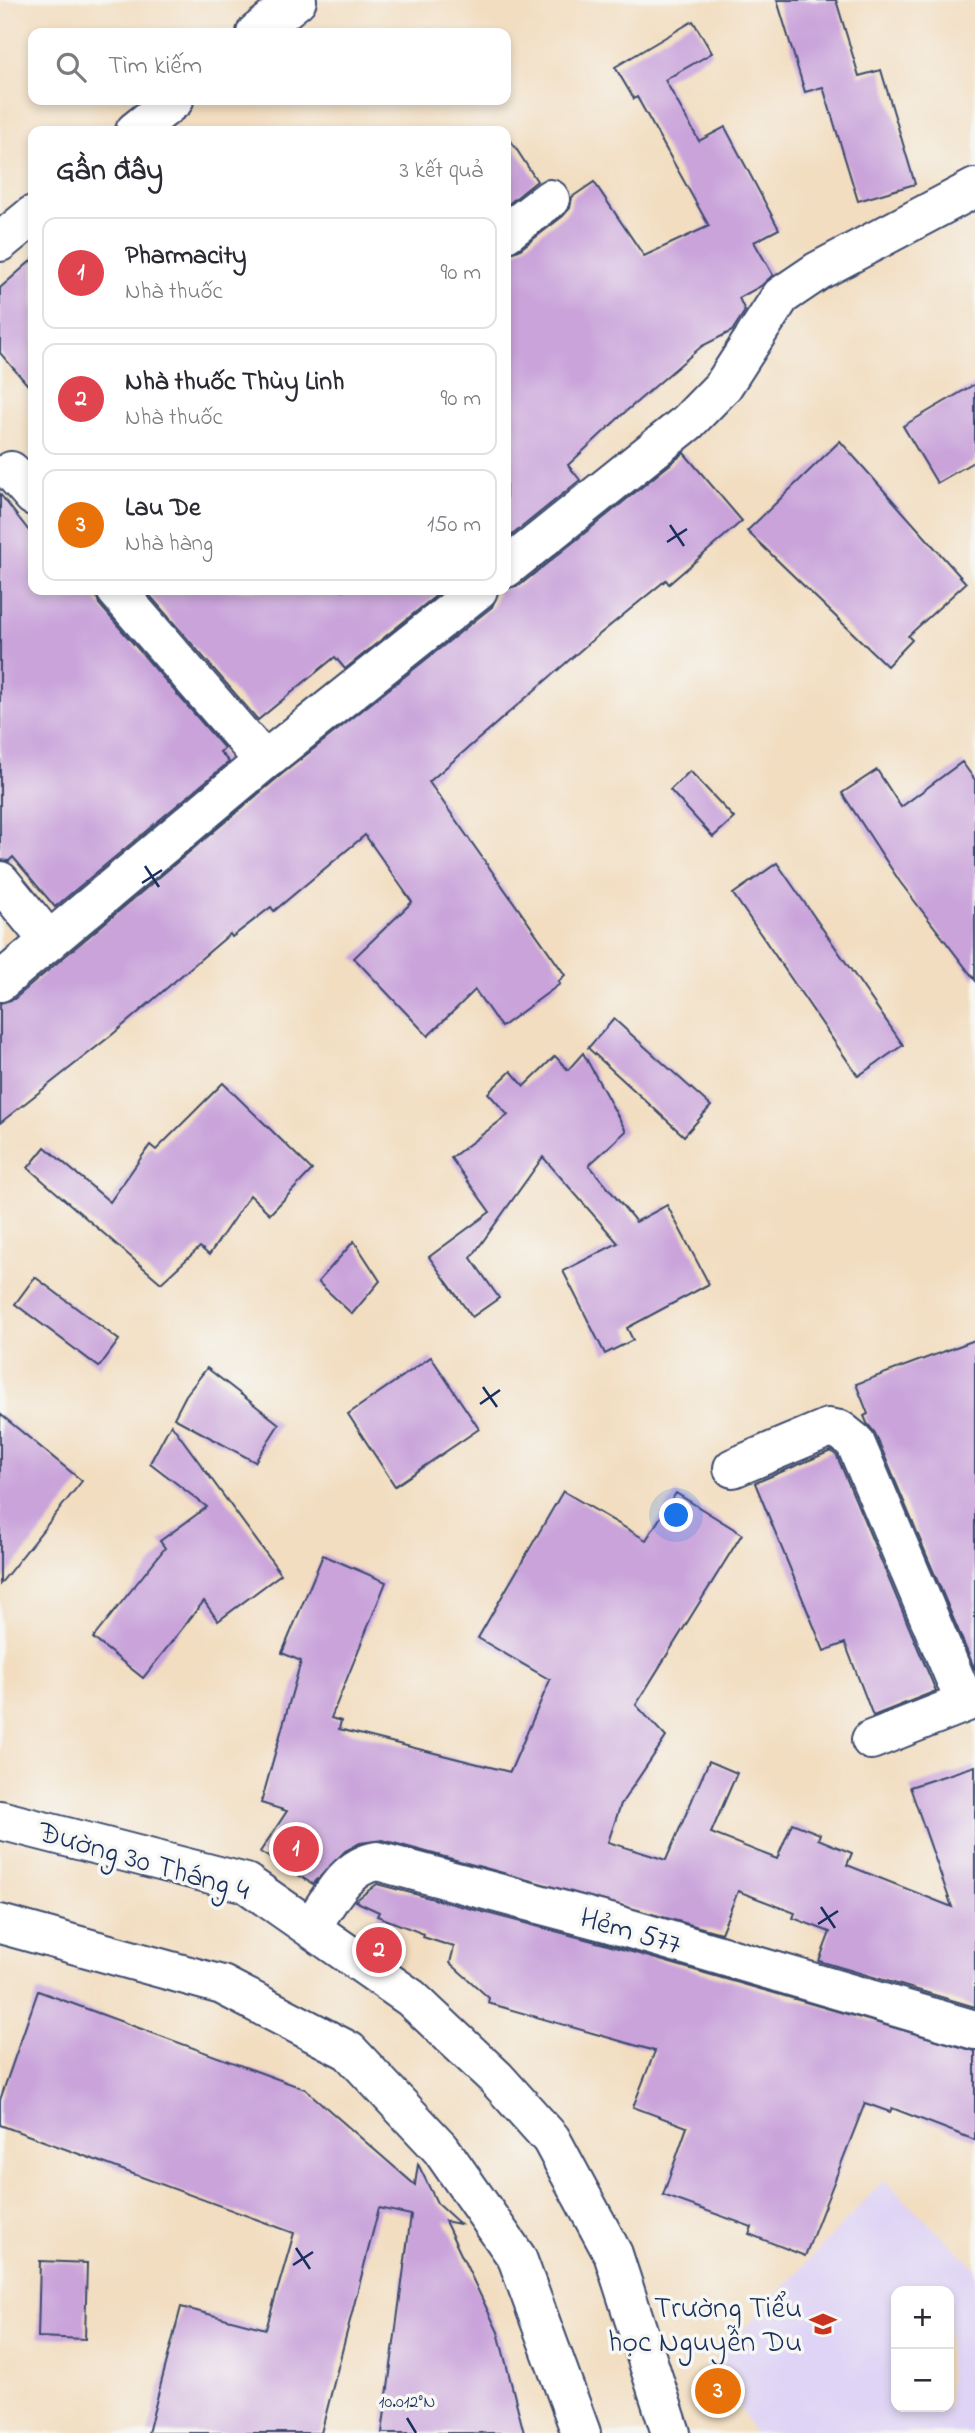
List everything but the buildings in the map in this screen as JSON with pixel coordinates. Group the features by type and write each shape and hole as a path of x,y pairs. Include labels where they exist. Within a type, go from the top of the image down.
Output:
{"street":[{"path":"262,28 297,0"},
{"path":"141,126 168,105"},
{"path":"511,564 688,422 723,386 782,296 818,271 975,188"},
{"path":"511,229 550,199"},
{"path":"0,242 28,219"},
{"path":"120,595 264,761"},
{"path":"0,982 264,761 472,595"},
{"path":"0,881 49,941"},
{"path":"733,1468 828,1428 840,1430 855,1442 970,1701 871,1740"},
{"name":"Đường 30 Tháng 4","path":"0,1820 246,1883 312,1926 411,1998 496,2078 551,2139 613,2254 671,2433"},
{"name":"Hẻm 577","path":"312,1926 351,1871 363,1863 377,1861 610,1923 975,2030"},
{"path":"0,1924 222,1985 349,2051 441,2148 517,2258 581,2433"}],"shaded area":[{"name":"Trường Tiểu học Nguyễn Du","path":"884,2180 975,2268 975,2433 753,2433 718,2357"}],"place":[{"name":"Pharmacity","path":"296,1849"},
{"name":"Nhà thuốc Thùy Linh","path":"379,1950"},
{"name":"Trường Tiểu học Nguyễn Du","path":"823,2324"},
{"name":"Lau De","path":"718,2391"}]}
